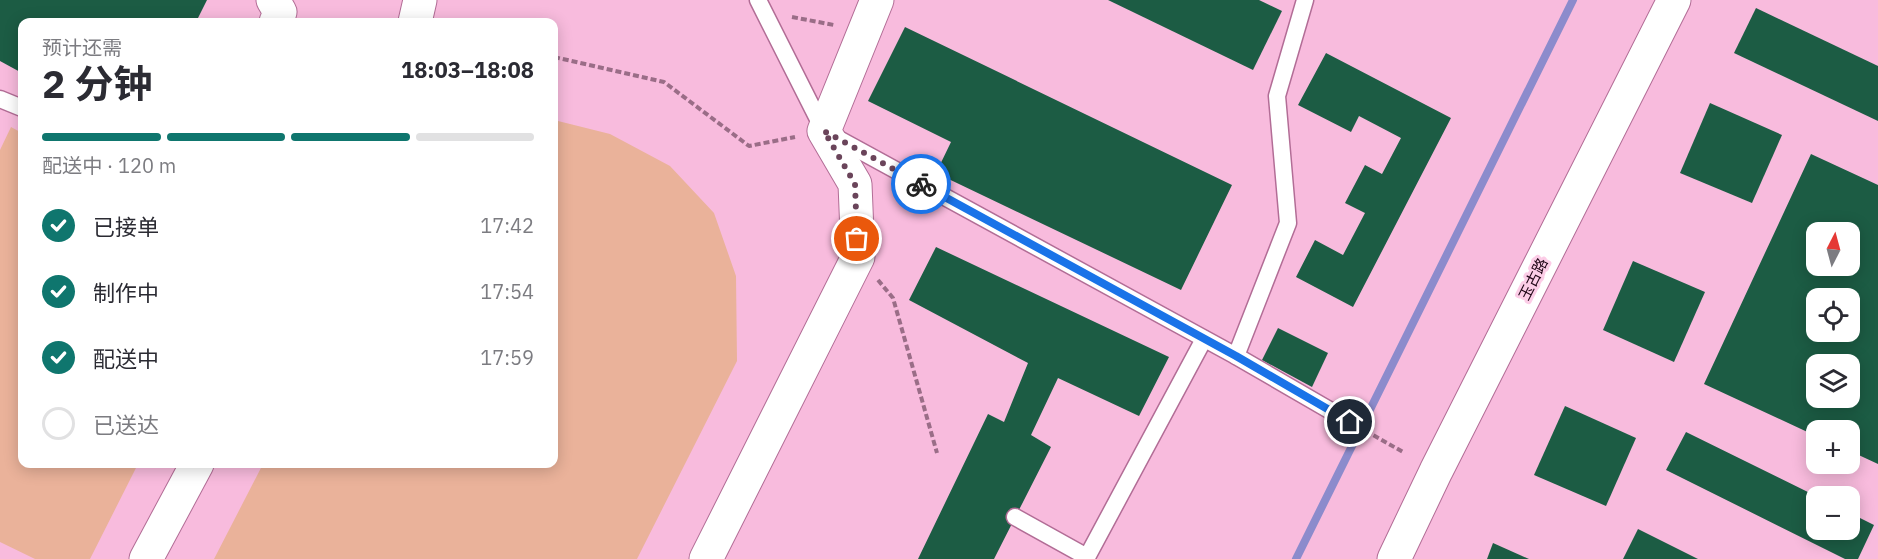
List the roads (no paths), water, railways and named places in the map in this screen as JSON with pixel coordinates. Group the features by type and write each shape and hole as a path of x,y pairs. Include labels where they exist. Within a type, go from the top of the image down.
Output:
{"street":[{"path":"273,0 280,12 278,18"},
{"path":"417,18 420,0"},
{"path":"706,559 858,257 855,184 824,131 876,0"},
{"name":"玉古路","path":"1394,559 1674,0"},
{"path":"146,559 195,468"}],"lane":[{"path":"1236,356 1288,223 1277,96 1305,0"},
{"path":"761,6 824,131 1236,356 1350,422"},
{"path":"0,99 18,106"},
{"path":"1016,517 1087,558 1203,339"}],"waterway":[{"path":"1296,559 1573,0"}]}
